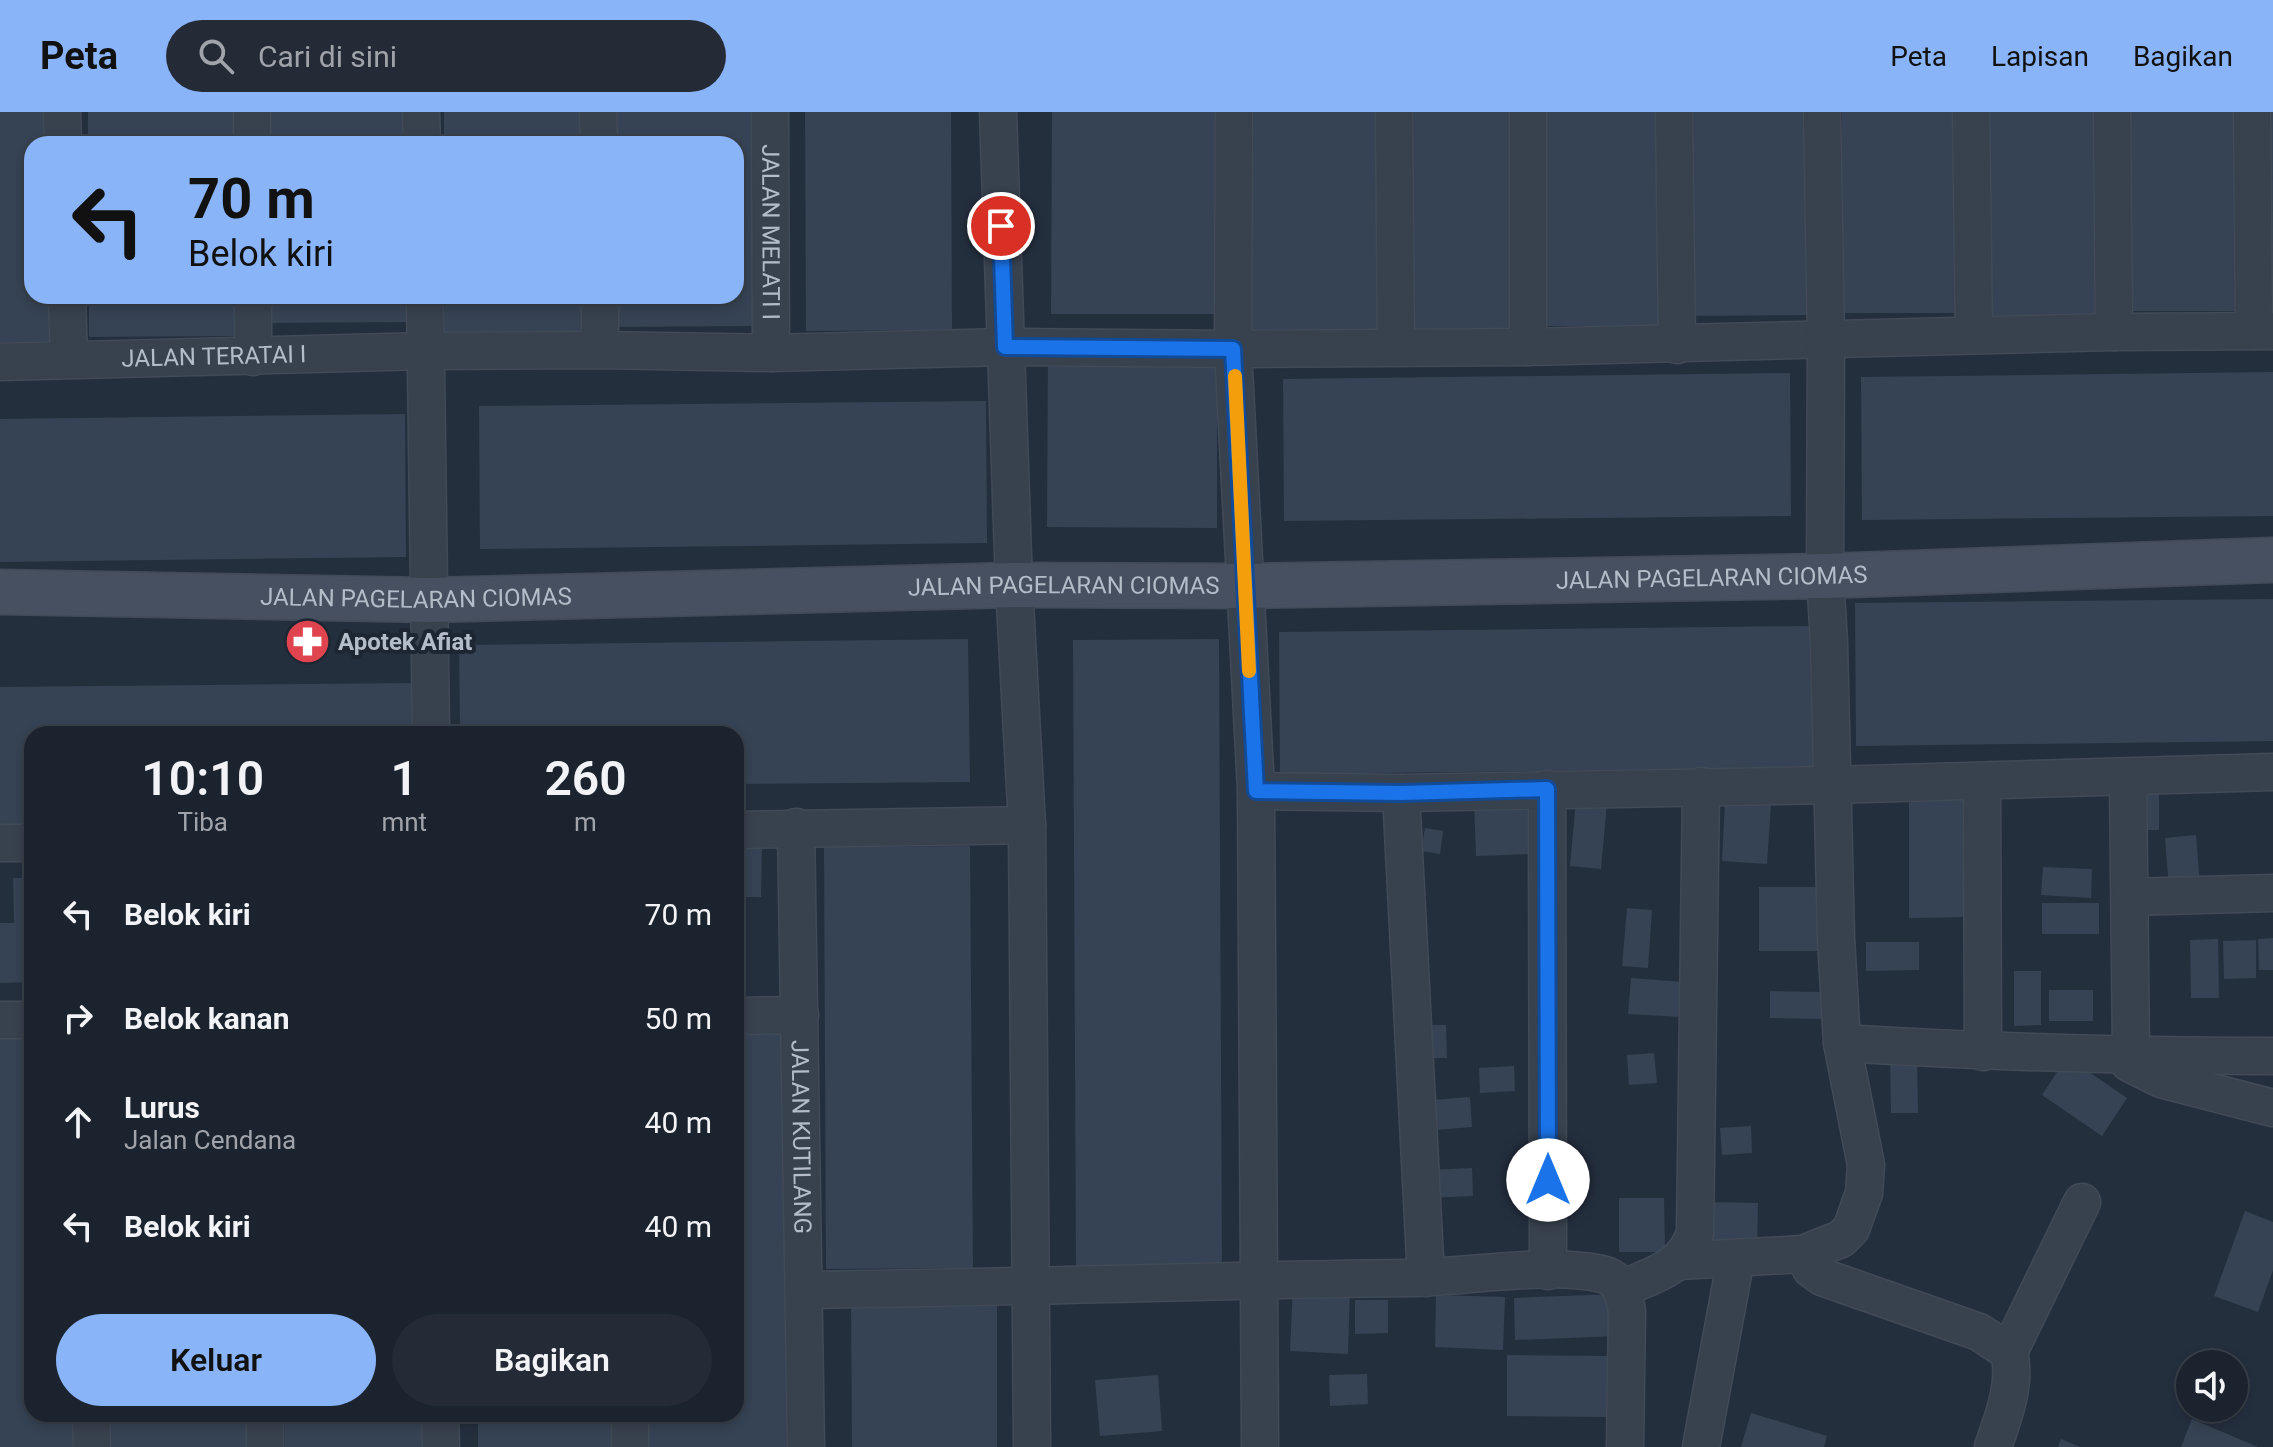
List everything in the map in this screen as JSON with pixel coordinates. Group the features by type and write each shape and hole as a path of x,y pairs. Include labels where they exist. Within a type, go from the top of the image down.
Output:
{"main road":[{"name":"JALAN PAGELARAN CIOMAS","path":"0,592 429,600 1014,585 1245,586 1825,576 2273,560"}],"street":[{"path":"62,112 63,136"},
{"path":"252,112 252,136"},
{"path":"421,112 422,136"},
{"path":"598,112 599,136"},
{"name":"JALAN MELATI I","path":"770,112 771,353"},
{"path":"998,112 1014,585 1027,825 1032,1447"},
{"path":"1234,112 1233,349 1256,791 1260,1447"},
{"path":"1394,112 1396,346"},
{"path":"1528,112 1528,347"},
{"path":"1674,112 1677,345"},
{"path":"1679,1261 1803,1254 1841,1239 1851,1229 1864,1193 1866,1165 1842,1043 1831,785 1825,576 1826,339 1822,112"},
{"path":"1971,112 1974,335"},
{"path":"2112,112 2114,332"},
{"path":"2252,112 2263,331"},
{"path":"67,304 69,359"},
{"path":"253,304 253,357"},
{"path":"425,304 431,726"},
{"path":"600,304 600,350"},
{"name":"JALAN TERATAI I","path":"0,362 426,351 771,353 1005,347 1233,349 1677,345 1974,335 2263,331"},
{"path":"1256,791 1401,793 1831,785 2273,772"},
{"path":"2122,1056 2130,897 2128,778"},
{"path":"1982,782 1983,1052"},
{"path":"1622,1289 1679,1261 1690,1249 1695,1233 1701,786"},
{"path":"1547,789 1548,1271"},
{"path":"1401,793 1426,1278"},
{"path":"744,830 1027,825"},
{"name":"JALAN KUTILANG","path":"796,827 806,1447"},
{"path":"0,843 24,843"},
{"path":"2130,897 2273,893"},
{"path":"744,1016 800,1015"},
{"path":"0,1020 24,1020"},
{"path":"1842,1043 1983,1052 2273,1056"},
{"path":"2122,1056 2161,1079 2273,1108"},
{"path":"1993,1447 2003,1418 2013,1367 2009,1352 2082,1202"},
{"path":"1803,1254 1811,1269 1822,1277 1979,1332 2009,1352"},
{"path":"1701,1447 1736,1258"},
{"path":"804,1290 1426,1278 1548,1271 1601,1274 1611,1277 1622,1289 1627,1311 1625,1447"},
{"path":"91,1422 92,1447"},
{"path":"265,1422 265,1447"},
{"path":"440,1422 441,1447"},
{"path":"630,1422 630,1447"}],"building":[{"path":"0,112 49,112 49,136 24,136 24,304 50,304 50,347 0,347"},
{"path":"88,112 234,112 234,136 88,136"},
{"path":"264,112 409,112 410,136 264,136"},
{"path":"444,112 590,112 590,136 444,136"},
{"path":"609,112 754,112 755,326 610,327 609,304 744,304 744,136 609,136"},
{"path":"805,112 951,112 952,330 806,331"},
{"path":"1052,112 1222,112 1221,314 1051,314"},
{"path":"1244,112 1390,112 1391,334 1245,334"},
{"path":"1401,112 1521,112 1521,331 1401,331"},
{"path":"1540,112 1659,112 1660,326 1540,326"},
{"path":"1688,112 1808,112 1809,315 1689,316"},
{"path":"1842,112 1962,112 1962,313 1842,313"},
{"path":"1982,112 2102,112 2102,319 1982,320"},
{"path":"2122,112 2242,112 2242,311 2122,311"},
{"path":"2269,112 2273,112 2273,310 2269,310"},
{"path":"89,304 235,304 235,336 89,337"},
{"path":"264,304 410,304 411,322 265,323"},
{"path":"445,304 591,304 591,332 445,334"},
{"path":"1048,356 1217,357 1217,528 1047,527"},
{"path":"2273,372 2273,516 1862,520 1861,377"},
{"path":"1790,373 1791,516 1284,521 1283,379"},
{"path":"986,401 987,543 480,549 479,406"},
{"path":"405,414 406,557 0,562 0,419"},
{"path":"2273,599 2273,741 1856,746 1855,603"},
{"path":"1812,626 1814,768 1280,774 1279,632"},
{"path":"968,639 970,782 744,784 744,726 460,726 459,645"},
{"path":"1219,639 1222,1271 1076,1272 1073,640"},
{"path":"413,683 414,726 24,726 24,830 0,830 0,687"},
{"path":"1970,789 1970,917 1909,918 1909,790"},
{"path":"2159,790 2159,830 2134,830 2134,791"},
{"path":"1531,799 1534,854 1476,856 1474,802"},
{"path":"1576,800 1607,803 1601,869 1570,866"},
{"path":"1725,801 1771,804 1767,864 1722,861"},
{"path":"1425,828 1443,831 1440,854 1421,851"},
{"path":"2196,835 2200,886 2169,888 2165,838"},
{"path":"744,846 762,846 761,897 744,897"},
{"path":"970,846 973,1268 826,1269 824,847"},
{"path":"2043,867 2092,869 2091,898 2041,895"},
{"path":"13,878 24,878 24,982 0,983 0,923 14,923"},
{"path":"1759,887 1821,887 1822,951 1759,951"},
{"path":"2042,903 2099,903 2099,934 2042,934"},
{"path":"1627,908 1652,910 1648,968 1622,966"},
{"path":"2273,938 2273,970 2259,970 2258,939"},
{"path":"2218,939 2219,998 2191,998 2190,940"},
{"path":"2256,940 2256,978 2224,979 2223,941"},
{"path":"1866,942 1919,942 1919,970 1866,971"},
{"path":"2014,971 2041,971 2041,1025 2014,1026"},
{"path":"1631,978 1684,982 1682,1017 1628,1014"},
{"path":"2049,990 2093,990 2093,1021 2049,1021"},
{"path":"1770,991 1826,992 1825,1019 1770,1018"},
{"path":"1419,1025 1446,1025 1447,1058 1419,1058"},
{"path":"24,1028 24,1422 83,1422 83,1447 0,1447 0,1029"},
{"path":"744,1028 792,1028 794,1447 648,1447 648,1422 744,1422"},
{"path":"1654,1053 1657,1083 1629,1085 1627,1055"},
{"path":"1917,1057 1918,1113 1891,1113 1890,1058"},
{"path":"2067,1057 2127,1098 2102,1136 2042,1095"},
{"path":"1514,1066 1515,1091 1480,1093 1479,1068"},
{"path":"1470,1097 1472,1127 1436,1130 1433,1100"},
{"path":"1751,1126 1752,1153 1722,1155 1720,1128"},
{"path":"1472,1168 1473,1196 1429,1198 1429,1170"},
{"path":"1619,1198 1664,1198 1665,1252 1619,1252"},
{"path":"1710,1202 1758,1203 1757,1245 1709,1243"},
{"path":"2245,1211 2273,1222 2273,1270 2258,1312 2214,1296"},
{"path":"1293,1285 1350,1287 1348,1354 1290,1351"},
{"path":"1616,1294 1618,1336 1515,1340 1514,1298"},
{"path":"1436,1295 1505,1297 1503,1350 1435,1347"},
{"path":"1355,1300 1388,1300 1388,1333 1355,1334"},
{"path":"997,1302 997,1447 852,1447 851,1303"},
{"path":"1507,1355 1609,1356 1609,1417 1507,1416"},
{"path":"1367,1374 1368,1404 1330,1406 1329,1375"},
{"path":"1158,1375 1162,1431 1100,1436 1095,1380"},
{"path":"1751,1413 1827,1436 1824,1447 1741,1447"},
{"path":"104,1422 250,1422 250,1447 105,1447"},
{"path":"285,1422 431,1422 431,1447 285,1447"},
{"path":"478,1422 624,1422 624,1447 478,1447"},
{"path":"2191,1422 2199,1422 2258,1447 2181,1447"},
{"path":"2061,1439 2080,1447 2058,1447"}],"slow traffic":[{"path":"1235,376 1249,671"}],"place":[{"name":"Apotek Afiat","path":"307,642"}],"route":[{"path":"1001,226 1005,347 1233,349 1256,791 1401,793 1547,789 1548,1180"}]}
